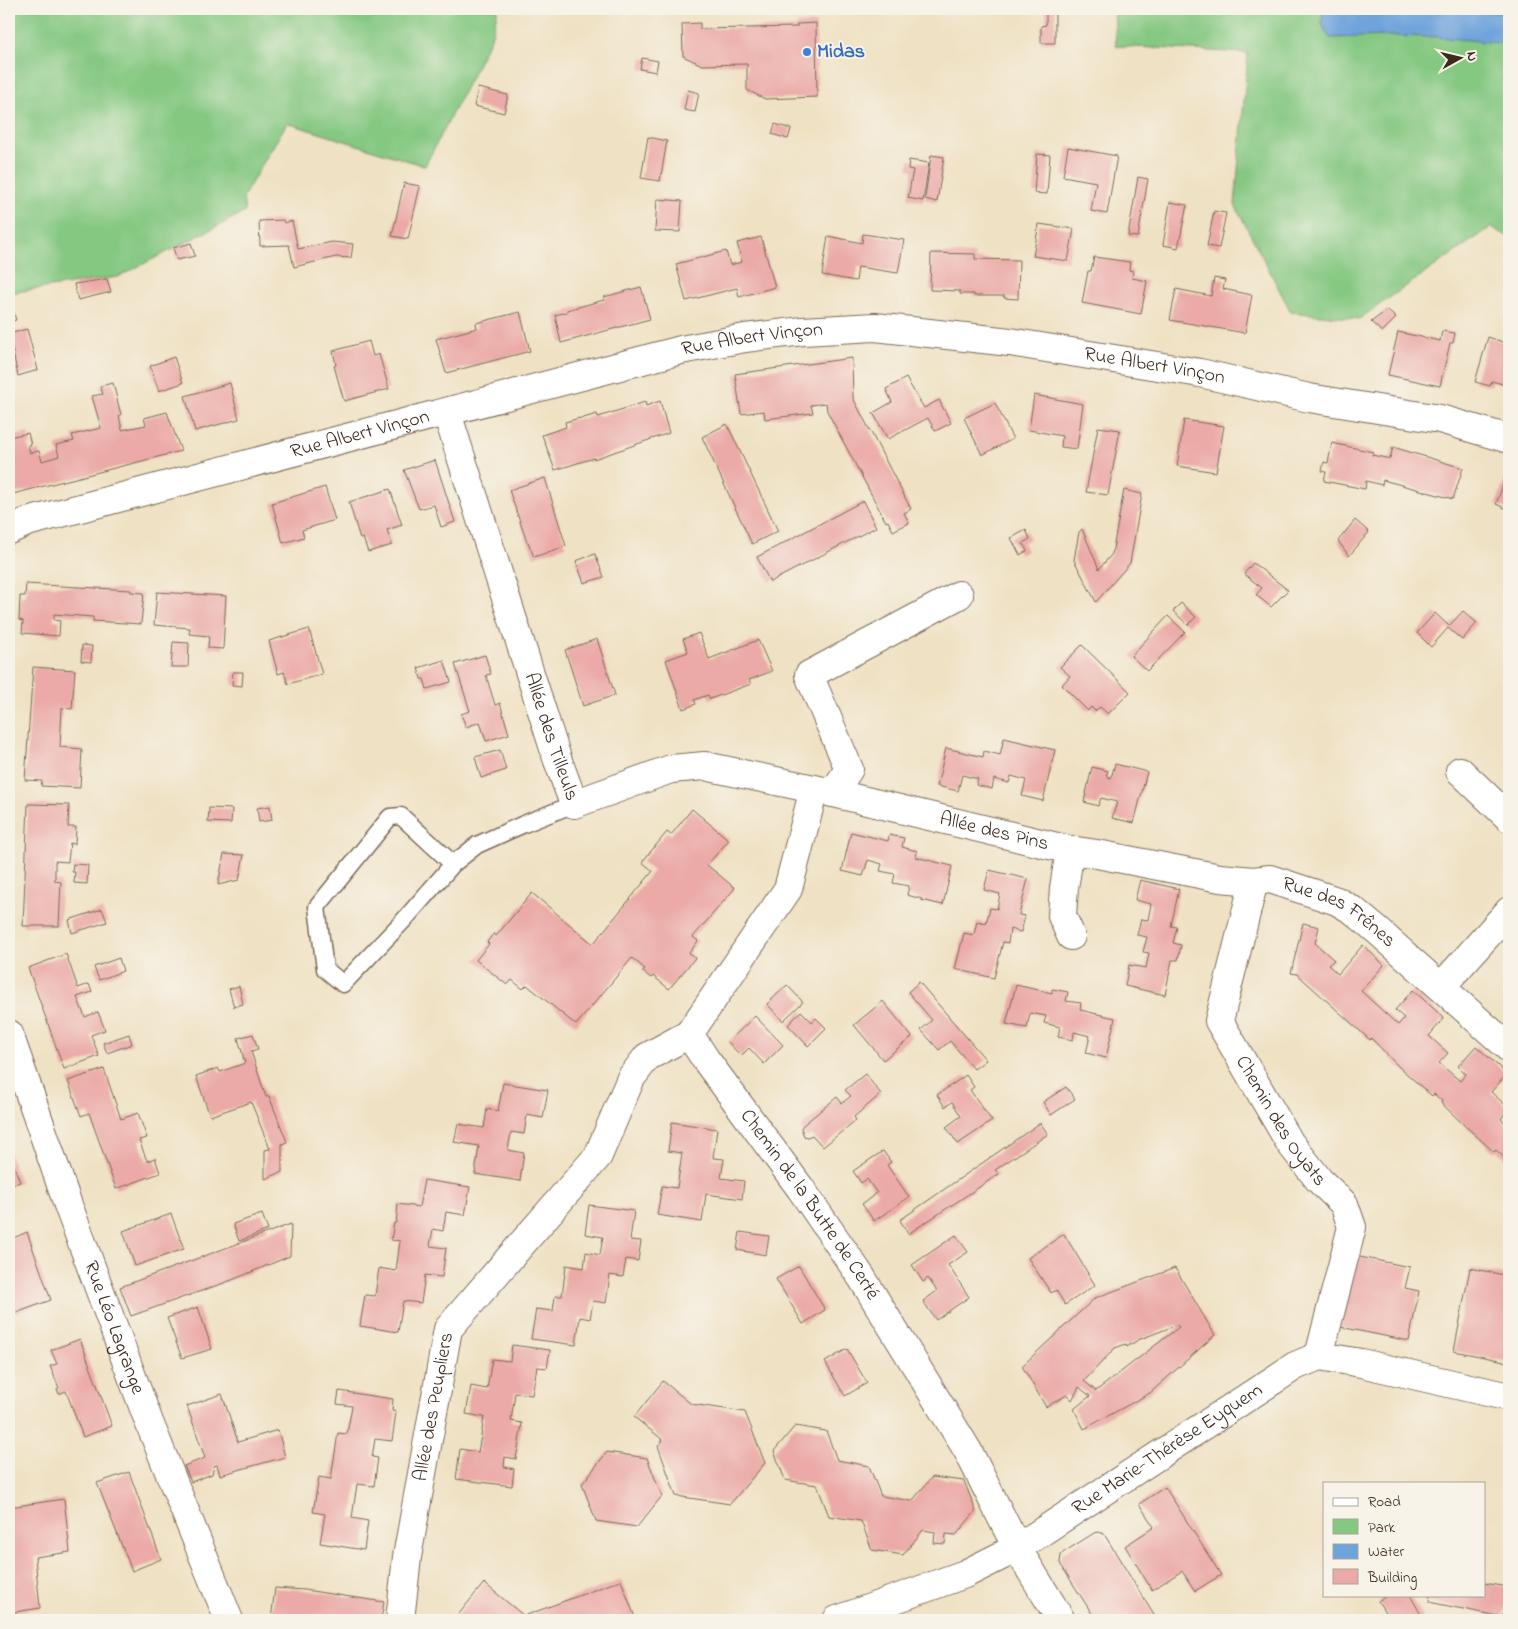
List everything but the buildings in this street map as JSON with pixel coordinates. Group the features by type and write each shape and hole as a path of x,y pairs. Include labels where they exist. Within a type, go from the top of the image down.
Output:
{"street":[{"name":"Rue Albert Vinçon","path":"9,530 26,522 447,413 681,350 745,338 793,332 875,327 1010,342 1200,373 1309,398 1440,420 1509,439"},
{"name":"Allée des Tilleuls","path":"447,413 574,804 671,770 705,766 824,791"},
{"path":"690,1034 788,888 824,791 849,769 809,675 959,595"},
{"path":"1460,771 1509,818"},
{"name":"Allée des Pins","path":"824,791 1070,850 1062,916 1071,936"},
{"name":"Rue des Frênes","path":"1070,850 1220,878 1254,881 1270,879 1337,901 1354,911 1509,1048"},
{"name":"Chemin des Oyats","path":"1254,881 1219,1022 1290,1142 1319,1180 1344,1204 1352,1227 1319,1356"},
{"path":"1441,987 1509,911"},
{"name":"Rue Léo Lagrange","path":"9,1034 68,1204 149,1422 229,1620"},
{"name":"Allée des Peupliers","path":"400,1620 407,1557 448,1329 598,1156 631,1078 647,1057 690,1034"},
{"name":"Chemin de la Butte de Certé","path":"690,1034 706,1060 802,1189 862,1278 968,1451 1017,1548 1061,1620"},
{"path":"1319,1356 1509,1396"},
{"name":"Rue Marie-Thérèse Eyquem","path":"837,1620 965,1574 1017,1548 1295,1366 1319,1356"}],"lane":[{"path":"453,864 401,816 390,817 318,907 325,969 343,984 404,920 453,864 478,845 574,804"}],"green space":[{"path":"9,9 498,9 491,38 425,166 287,123 243,197 245,212 118,277 9,293"},
{"path":"1114,9 1509,9 1509,237 1491,227 1359,319 1291,312 1235,205 1248,53 1116,46"}],"water":[{"path":"1325,9 1453,9 1509,14 1509,44 1437,37 1330,38 1323,24"}],"place":[{"name":"Midas","path":"807,52"}]}
